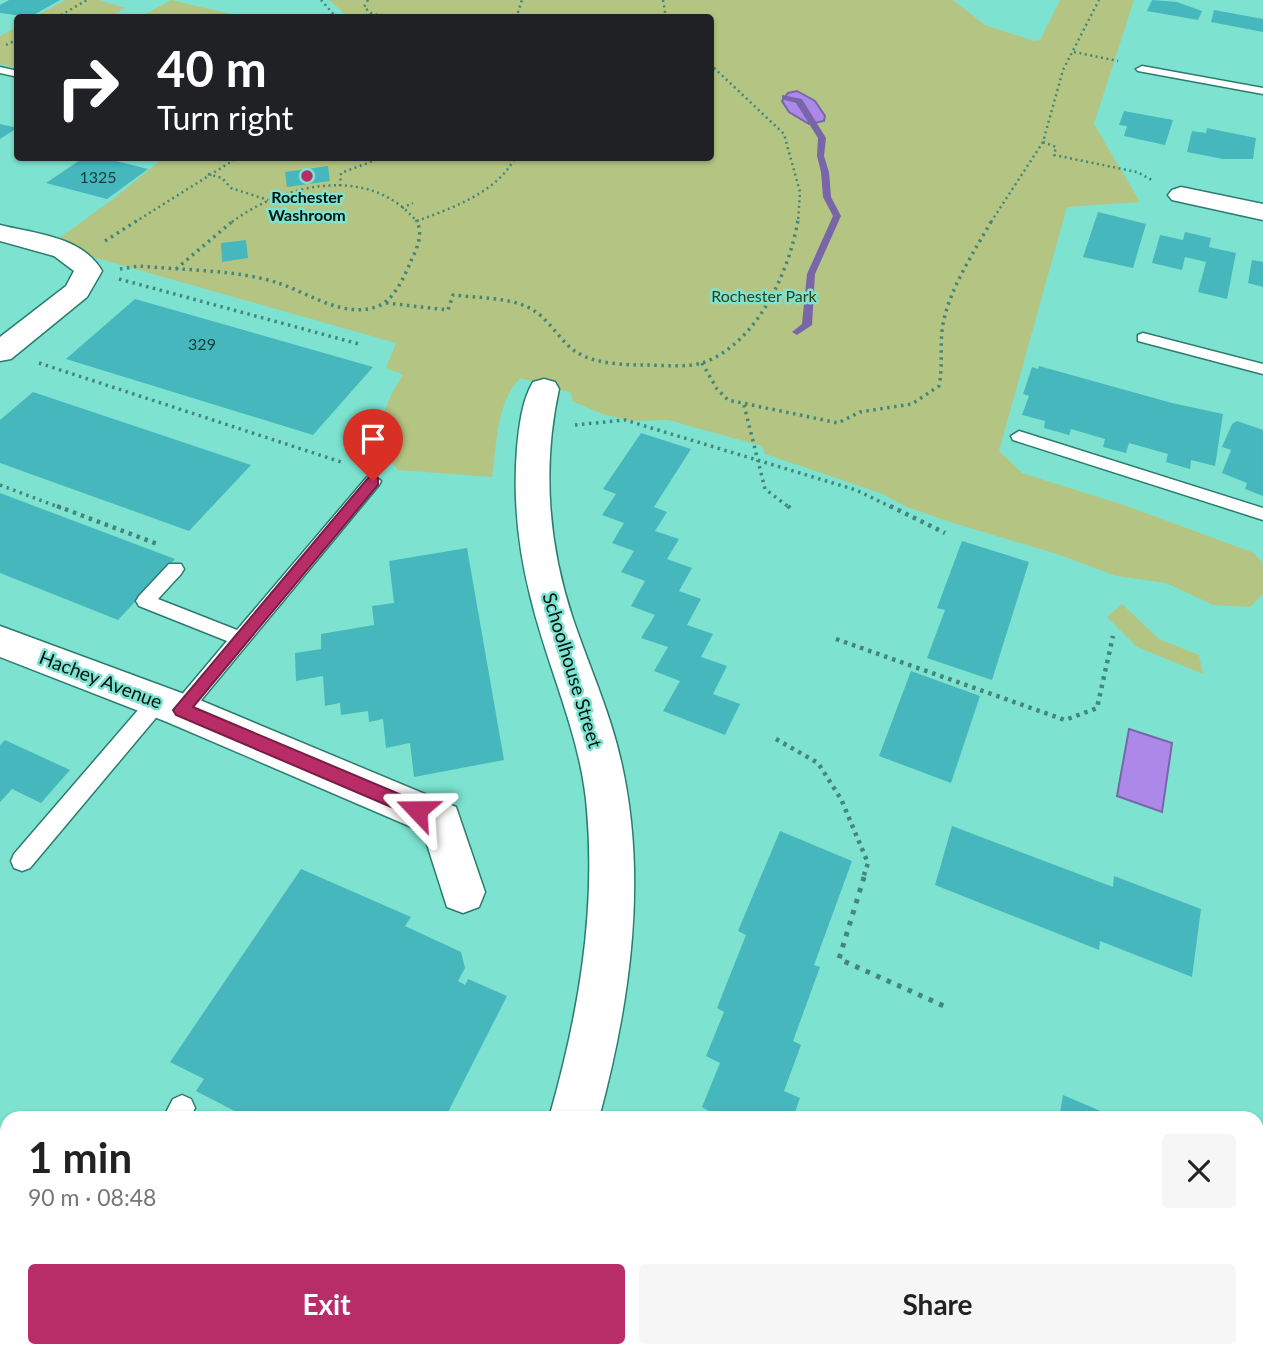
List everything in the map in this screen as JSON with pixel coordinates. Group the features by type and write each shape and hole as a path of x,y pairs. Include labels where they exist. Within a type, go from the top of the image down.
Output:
{"street":[{"path":"1181,195 1263,212"},
{"path":"0,233 102,264"},
{"path":"0,352 77,291 87,277 102,264"},
{"name":"Schoolhouse Street","path":"544,388 534,424 530,471 534,525 548,597 594,729 610,828 609,940 604,990 597,1032 576,1111"},
{"name":"Hachey Avenue","path":"0,641 169,705 441,820 463,892"}],"lane":[{"path":"1142,69 1263,91"},
{"path":"1143,338 1263,369"},
{"path":"1019,436 1263,514"},
{"path":"22,861 169,705 241,639 373,481"},
{"path":"175,569 145,601 241,639"}],"path":[{"path":"63,14 87,0"},
{"path":"321,0 333,14"},
{"path":"368,0 364,7 378,14"},
{"path":"702,363 728,400 838,423 851,413 901,407 922,400 939,386 944,361 942,330 959,279 1009,190 1043,142 1058,84 1099,0"},
{"path":"1074,52 1142,69"},
{"path":"102,264 176,269 280,283 338,309 373,308 386,303 447,310 453,295 516,302 537,313 577,353 637,365 702,363 731,350 764,309 785,265 798,223 800,192 784,134 714,68"},
{"path":"1043,142 1056,147 1054,155 1137,172"},
{"path":"102,264 207,174 231,161"},
{"path":"340,186 341,173 373,161"},
{"path":"417,221 451,207 488,186 510,169 514,161"},
{"path":"207,174 222,178 231,188 268,200"},
{"path":"483,182 488,186"},
{"path":"176,269 255,206 268,200 294,192 340,186 373,190 417,221 420,232 415,251 399,285 386,303"},
{"path":"402,208 413,203"},
{"path":"445,203 451,207"},
{"path":"102,264 359,344"},
{"path":"33,362 341,462"},
{"path":"744,405 765,489 790,508"},
{"path":"562,426 625,419 856,490 945,533"},
{"path":"0,485 186,555 175,569"},
{"path":"836,639 1065,720 1097,708 1113,636"},
{"path":"776,739 818,762 841,799 868,863 839,959 943,1006"}],"green space":[{"path":"65,0 99,0 126,8 113,14 39,14"},
{"path":"171,0 231,14 145,14"},
{"name":"Rochester Park","path":"329,0 953,0 985,25 1034,41 1040,40 1060,0 1134,0 1094,124 1140,202 1067,207 999,451 1022,473 1127,506 1254,553 1263,563 1263,594 1250,607 1213,605 1166,583 1116,576 1057,554 907,507 880,493 765,454 762,446 668,420 631,421 602,414 572,401 571,393 521,378 502,411 492,477 398,470 388,458 383,436 388,402 403,375 386,368 396,343 50,245 159,161 714,161 714,14 345,14"},
{"path":"14,29 14,67 0,64 0,36"},
{"path":"1122,604 1159,639 1199,655 1203,674 1137,647 1107,617"}],"shaded area":[{"path":"797,91 815,101 825,116 824,121 809,124 789,112 782,101 788,93"},
{"path":"1129,729 1172,743 1162,812 1117,796"}],"building":[{"path":"9,0 60,0 35,14 0,13 0,5"},
{"path":"1152,0 1177,2 1202,11 1198,20 1147,11"},
{"path":"1214,10 1263,19 1263,32 1211,22"},
{"path":"1124,111 1173,120 1165,145 1124,136 1127,126 1119,125"},
{"path":"0,124 14,127 14,130 0,139"},
{"path":"1207,128 1256,138 1253,159 1223,159 1187,152 1192,131 1206,133"},
{"path":"79,161 116,161 148,169 107,199 46,183"},
{"name":"Rochester Washroom","path":"328,166 330,181 287,187 285,172"},
{"path":"1098,212 1146,224 1133,268 1083,257"},
{"path":"1185,232 1211,238 1209,247 1236,253 1227,299 1198,292 1206,262 1185,257 1182,270 1152,263 1160,235 1183,240"},
{"path":"246,240 248,258 222,262 221,243"},
{"path":"1252,260 1263,262 1263,287 1248,283"},
{"path":"135,299 373,367 313,435 66,359"},
{"path":"1039,366 1172,403 1223,414 1215,466 1191,460 1190,469 1166,462 1168,454 1129,443 1126,453 1103,447 1105,439 1071,429 1069,435 1044,428 1045,421 1022,415 1029,396 1023,394 1032,367 1038,369"},
{"path":"33,392 251,465 189,531 0,463 0,420"},
{"path":"1237,421 1263,430 1263,496 1245,489 1247,483 1222,473 1231,450 1222,447 1232,424"},
{"path":"641,433 691,449 654,507 667,512 655,531 679,539 667,559 692,568 679,591 701,599 687,625 713,634 701,657 727,666 713,694 740,704 725,735 663,711 680,681 654,671 668,647 641,638 655,615 631,606 645,581 621,572 634,551 612,543 624,523 602,515 616,494 603,489"},
{"path":"0,493 175,559 118,620 0,573"},
{"path":"962,541 1029,562 992,680 927,658 945,610 937,608"},
{"path":"467,548 504,760 414,777 410,743 386,748 383,719 369,722 368,711 341,715 340,703 325,706 323,676 296,681 295,653 321,649 321,634 374,625 372,606 394,603 389,561"},
{"path":"911,671 980,696 951,783 879,756"},
{"path":"5,740 70,770 41,803 12,789 0,802 0,745"},
{"path":"952,826 1113,887 1114,876 1201,909 1192,977 1100,941 1099,950 935,885"},
{"path":"780,831 852,861 814,965 820,967 793,1041 801,1045 784,1091 800,1098 795,1111 709,1111 702,1107 720,1063 706,1056 724,1012 717,1008 746,935 738,931"},
{"path":"301,869 411,917 405,926 461,952 465,968 458,981 465,985 468,979 507,996 449,1111 235,1111 196,1091 204,1079 170,1062"},
{"path":"1063,1095 1101,1111 1060,1111"}],"waterway":[{"path":"785,97 799,101 822,138 821,156 827,197 837,216 811,274 807,325 797,332"}],"place":[{"name":"Rochester Washroom","path":"307,176"}],"route":[{"path":"373,481 181,710 417,810"}]}
